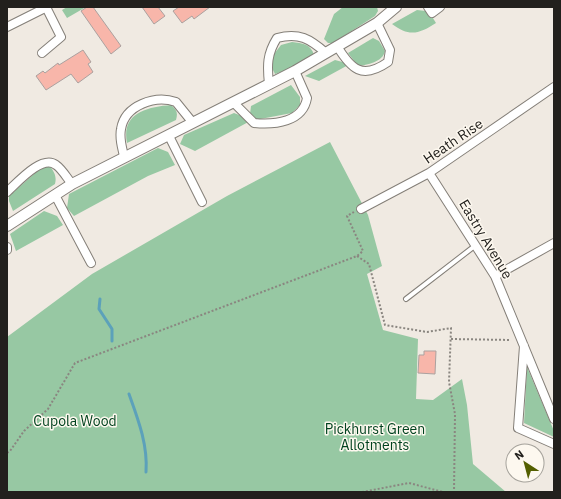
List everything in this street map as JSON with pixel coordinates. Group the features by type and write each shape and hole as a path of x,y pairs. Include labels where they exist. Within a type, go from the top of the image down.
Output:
{"street":[{"path":"7,26 46,7 65,35 42,53"},
{"path":"428,7 432,13 440,7"},
{"path":"8,224 72,184 124,156 169,136 234,103 326,53 377,23 391,8"},
{"path":"337,46 347,63 359,71 367,71 383,66 388,62 390,50 377,23"},
{"path":"269,84 266,63 270,49 277,38 287,35 311,40 326,53"},
{"path":"234,103 254,123 289,120 296,117 302,111 307,98 295,70"},
{"name":"Heath Rise","path":"361,208 429,173 554,87"},
{"path":"124,156 120,139 121,127 134,108 141,104 153,101 176,102 193,123"},
{"path":"169,136 202,202"},
{"path":"7,192 38,165 44,162 56,164 72,184"},
{"name":"Eastry Avenue","path":"429,173 476,244 495,276 554,419"},
{"path":"55,195 91,263"},
{"path":"495,276 554,243"},
{"name":"Eastry Avenue","path":"523,341 518,428 554,444"}],"lane":[{"path":"406,299 476,244"}],"path":[{"path":"7,453 10,452 24,431 48,409 75,363 357,256 363,251 346,216 361,208"},
{"path":"357,256 369,264 385,325 428,332 451,328 449,382 455,414 454,492"},
{"path":"451,339 523,341"},
{"path":"362,492 409,483 443,492"}],"green space":[{"path":"67,7 86,7 67,18 62,10"},
{"path":"343,7 377,7 378,11 375,16 333,43 328,43 324,39 334,14"},
{"path":"417,10 435,12 431,15 436,23 419,32 404,31 392,24"},
{"path":"373,38 379,41 385,51 384,55 374,62 358,66 348,53"},
{"path":"292,42 308,46 313,51 314,55 286,70 275,74 271,66 274,54 281,45"},
{"path":"335,60 350,64 319,81 305,76"},
{"path":"291,85 300,97 300,105 292,113 255,120 250,114 251,106"},
{"path":"171,105 175,108 177,115 176,120 127,143 126,133 132,118 145,110"},
{"path":"234,113 252,120 195,151 180,144 184,135"},
{"path":"330,142 368,215 382,266 367,274 383,330 418,339 416,399 433,400 462,379 467,405 473,464 506,492 7,492 7,337 92,274 227,196"},
{"path":"158,148 168,152 175,165 148,176 74,216 67,208 69,194"},
{"path":"50,166 54,172 56,181 55,184 13,211 9,201 9,196 42,167"},
{"path":"44,211 57,216 63,225 16,251 10,234"},
{"path":"527,367 554,431 554,437 524,423"}],"building":[{"path":"87,7 93,7 121,46 111,54 81,11"},
{"path":"142,7 158,7 165,16 154,24"},
{"path":"179,7 210,7 194,19 192,16 182,23 173,11"},
{"path":"83,50 91,62 88,64 93,72 78,83 71,74 46,90 36,76 43,71 45,73 58,63 59,65"},
{"path":"424,351 436,351 435,374 418,373 419,355 424,355"}],"waterway":[{"path":"100,299 99,309 112,329 112,341"},
{"path":"129,394 144,442 146,472"}],"park label":[{"name":"Cupola Wood","path":"75,421"},
{"name":"Pickhurst Green Allotments","path":"375,438"}]}
